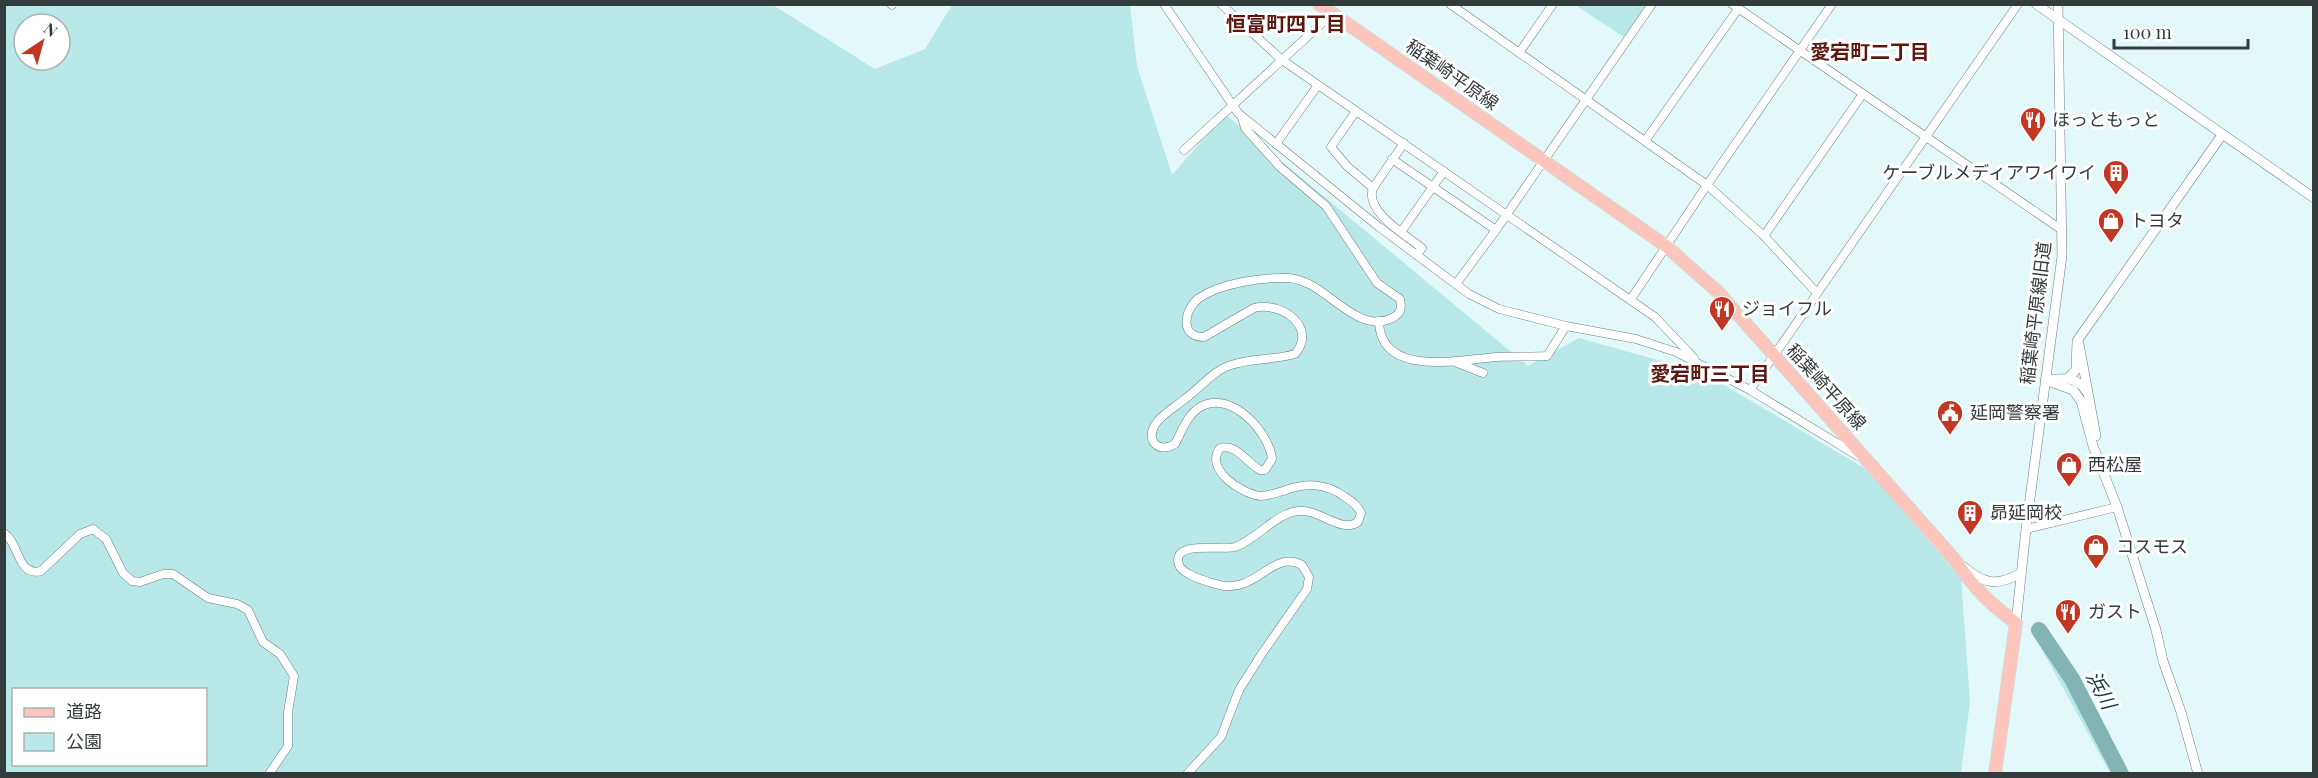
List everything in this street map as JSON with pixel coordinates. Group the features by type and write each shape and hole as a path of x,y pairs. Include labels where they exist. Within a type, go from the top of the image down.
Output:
{"main road":[{"name":"稲葉崎平原線","path":"1319,4 1336,9 1666,246 1719,293 1955,560 1971,585 2016,623"},
{"path":"1995,774 2016,623"}],"street":[{"path":"1164,4 1232,106 1242,117 1418,255 1486,304 1566,326 1636,339 1676,352 1750,390 1869,462"},
{"path":"1221,4 1282,60 1631,299 1655,317 1701,364"},
{"path":"1519,53 1553,4"},
{"path":"1456,284 1496,230 1652,4"},
{"path":"1631,299 1832,4"},
{"path":"1750,390 2018,4"},
{"path":"2036,4 2313,198"},
{"name":"稲葉崎平原線旧道","path":"2016,623 2044,380 2062,256 2058,4"},
{"path":"1452,5 1707,185 1764,236 1817,293"},
{"path":"1645,141 1735,7 2062,230"},
{"path":"1184,150 1336,9"},
{"path":"1276,144 1318,85"},
{"path":"1764,236 1862,95"},
{"path":"1356,111 1332,147 1347,166 1373,188"},
{"path":"1187,774 1221,737 1239,690 1310,582 1302,565 1287,560 1241,586 1220,585 1189,574 1182,569 1178,564 1181,553 1197,547 1225,550 1236,547 1279,519 1299,510 1308,510 1351,526 1358,522 1361,513 1355,504 1330,488 1305,485 1262,496 1245,491 1224,476 1216,466 1215,459 1220,448 1226,446 1233,448 1260,470 1265,470 1271,464 1272,459 1268,442 1254,423 1227,405 1209,404 1193,412 1175,444 1170,447 1162,447 1153,441 1152,430 1160,419 1218,371 1229,365 1295,354 1303,342 1302,332 1296,321 1278,309 1260,306 1254,308 1204,337 1192,334 1187,328 1188,312 1199,298 1233,285 1253,280 1288,278 1301,280 1314,286 1354,315 1379,321 1386,321 1398,315 1401,304 1400,299 1377,283 1326,206 1280,167 1245,128 1242,117"},
{"path":"2044,380 2069,377 2076,370 2076,345 2079,338 2222,135"},
{"path":"1404,143 1373,188 1372,198 1380,215 1422,248 1418,255"},
{"path":"1392,159 1496,230"},
{"path":"1401,232 1444,171"},
{"path":"1379,321 1382,340 1400,356 1425,362 1502,356 1547,356 1566,326"},
{"path":"2079,338 2101,465"},
{"path":"1451,360 1483,373"},
{"path":"2069,377 2084,387 2089,394"},
{"path":"2044,380 2076,393 2081,401 2093,446 2117,507 2156,630 2163,661 2181,712 2198,774"},
{"path":"2026,529 2117,507"},
{"path":"4,533 15,543 22,565 28,571 33,572 41,571 83,532 93,530 106,540 123,573 132,581 140,582 163,574 173,574 208,598 237,604 248,610 263,642 280,654 294,676 288,712 288,746 269,774"},
{"path":"1955,560 1980,579 1992,582 2002,582 2021,573"}],"green space":[{"path":"5,4 773,5 875,69 925,49 952,5 1130,5 1137,66 1172,175 1225,114 1528,366 1579,338 1704,373 1866,469 1961,578 1970,701 1961,774 5,774"},
{"path":"1646,4 1624,37 1575,5"},
{"path":"2038,633 2063,662 2127,773 2110,773 2036,639"}],"waterway":[{"name":"浜川","path":"2039,630 2072,679 2121,774"}],"place":[{"name":"ほっともっと","path":"2033,143"},
{"name":"ケーブルメディアワイワイ","path":"2116,196"},
{"name":"トヨタ","path":"2111,244"},
{"name":"ジョイフル","path":"1722,332"},
{"name":"延岡警察署","path":"1950,436"},
{"name":"西松屋","path":"2069,488"},
{"name":"昴延岡校","path":"1970,536"},
{"name":"コスモス","path":"2096,570"},
{"name":"ガスト","path":"2068,635"}],"district":[{"name":"恒富町四丁目","path":"1286,24"},
{"name":"愛宕町二丁目","path":"1870,52"},
{"name":"愛宕町三丁目","path":"1710,374"}]}
